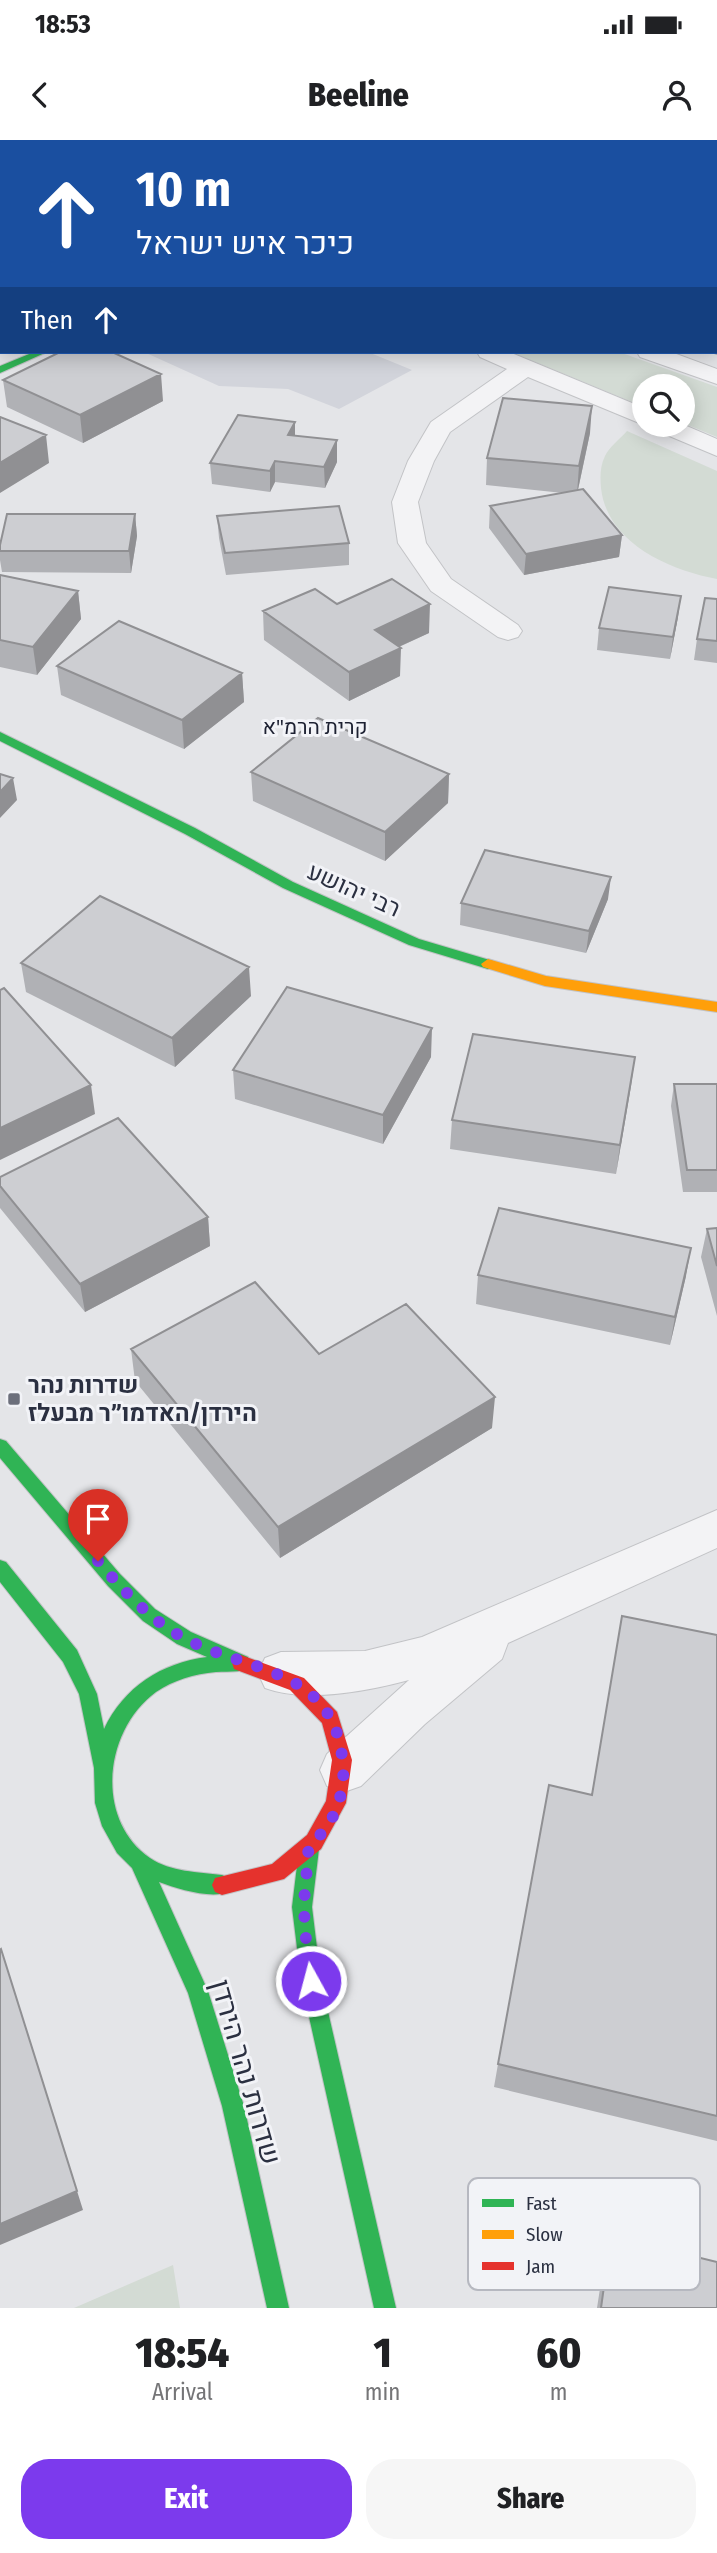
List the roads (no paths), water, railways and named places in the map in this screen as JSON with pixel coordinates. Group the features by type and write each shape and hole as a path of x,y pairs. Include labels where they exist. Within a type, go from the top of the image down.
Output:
{"main road":[{"path":"0,370 37,354"},
{"name":"רבי יהושע","path":"0,736 190,831 288,885 414,942 545,981 717,1007"},
{"path":"0,1446 114,1580 149,1615 184,1638 261,1668 306,1690 327,1713 339,1740 344,1770 340,1798 328,1826 309,1849 279,1871 243,1884 205,1886 169,1878 138,1859 114,1831 101,1797 101,1762 88,1695 70,1656 0,1568"},
{"path":"101,1762 113,1727 136,1697 167,1676 203,1664 261,1668"},
{"path":"309,1849 302,1907 311,1981 385,2308"},
{"name":"שדרות נהר הירדן","path":"138,1859 198,1991 233,2106 278,2308"}],"street":[{"path":"494,354 632,412"},
{"path":"654,354 717,377"},
{"path":"508,631 441,585 412,543 405,502 421,461 440,427 526,367"},
{"path":"692,437 717,448"},
{"path":"261,1668 365,1671 426,1656 547,1606 717,1528"},
{"path":"344,1770 473,1653 547,1606"}],"place":[{"name":"שדרות נהר הירדן/האדמו״ר מבעלז","path":"14,1399"}],"district":[{"name":"קרית הרמ\"א","path":"315,727"}]}
